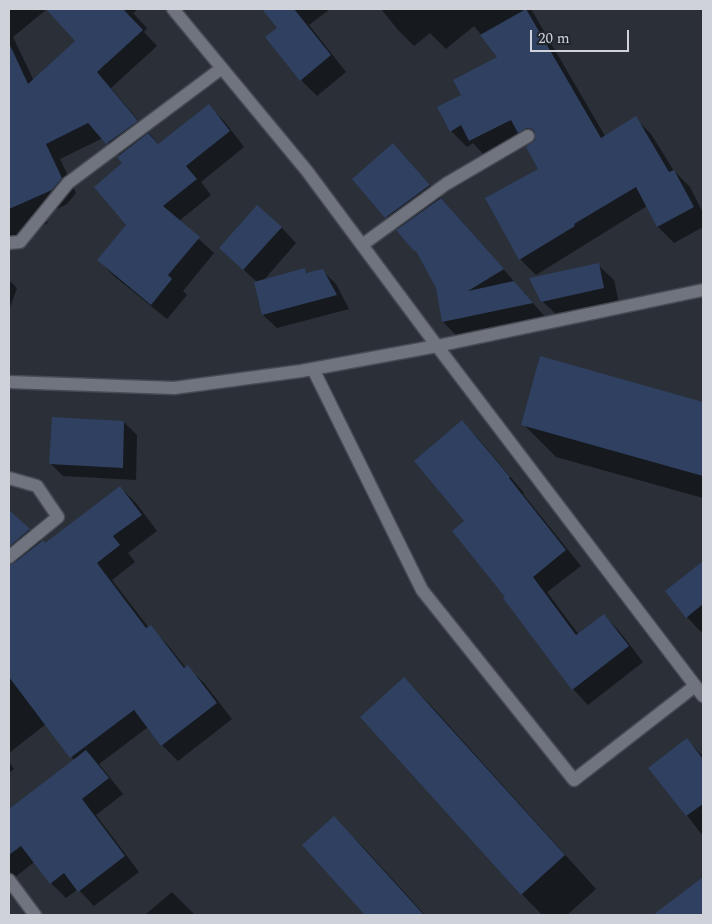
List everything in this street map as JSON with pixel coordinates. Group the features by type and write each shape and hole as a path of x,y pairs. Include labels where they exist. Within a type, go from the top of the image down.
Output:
{"street":[{"path":"173,9 307,171 703,696"},
{"path":"9,243 20,242 68,183 222,68"},
{"path":"362,245 446,184 528,136"},
{"path":"9,382 174,388 313,369 438,346 703,290"},
{"path":"313,369 422,590 574,780 695,686"},
{"path":"9,478 37,486 58,517 9,557"},
{"path":"9,880 35,915"}],"building":[{"path":"46,9 123,9 143,30 97,72 138,121 106,144 88,123 46,144 62,178 52,190 9,209 9,43 28,84 75,41"},
{"path":"262,9 294,9 331,55 300,81 265,37 277,28"},
{"path":"526,9 601,138 636,116 669,172 674,170 694,207 657,227 636,187 519,260 485,198 538,169 526,147 535,140 535,132 527,128 518,133 511,120 469,141 461,125 450,132 437,107 461,95 453,80 497,57 480,35"},
{"path":"209,104 230,131 186,166 197,179 163,206 200,237 168,275 172,279 151,305 97,260 126,225 94,187 122,163 117,157 148,133 158,144"},
{"path":"393,143 430,185 385,218 352,179"},
{"path":"441,198 504,269 468,291 514,281 533,303 442,322 436,288 416,251 396,230"},
{"path":"257,205 282,227 243,270 219,248"},
{"path":"599,263 604,288 541,302 529,278"},
{"path":"305,268 306,273 323,269 337,295 262,315 254,282"},
{"path":"540,356 703,402 703,476 521,425"},
{"path":"52,417 124,421 123,468 49,464"},
{"path":"462,420 510,477 566,550 533,577 576,635 604,614 629,646 572,690 503,598 505,597 452,531 464,521 414,461"},
{"path":"120,486 142,515 113,536 120,545 97,563 146,628 151,625 184,668 188,665 217,703 161,746 134,710 70,758 9,677 9,565 43,540 45,543"},
{"path":"9,510 30,529 9,547"},
{"path":"703,561 703,604 686,618 665,591"},
{"path":"404,677 565,855 521,895 360,717"},
{"path":"687,738 703,759 703,804 686,816 648,768"},
{"path":"86,750 109,778 82,799 125,856 78,892 64,873 50,884 21,846 9,855 9,809"},
{"path":"334,816 424,915 365,915 302,845"},
{"path":"703,877 703,915 653,915"}]}
